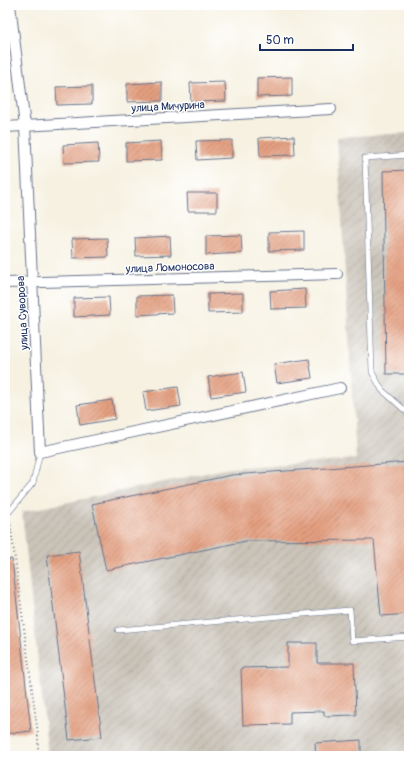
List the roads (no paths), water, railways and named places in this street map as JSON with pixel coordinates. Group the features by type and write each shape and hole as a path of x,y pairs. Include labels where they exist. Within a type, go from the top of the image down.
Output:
{"street":[{"name":"улица Суворова","path":"10,5 25,126 40,452"},
{"name":"улица Мичурина","path":"5,127 332,109"},
{"name":"улица Ломоносова","path":"5,283 337,274"},
{"path":"40,452 340,388"}],"lane":[{"path":"409,155 365,158 372,372 382,390 409,414"},
{"name":"улица Суворова","path":"7,512 33,483 40,452"},
{"path":"118,630 350,610 352,641 409,637"}]}
